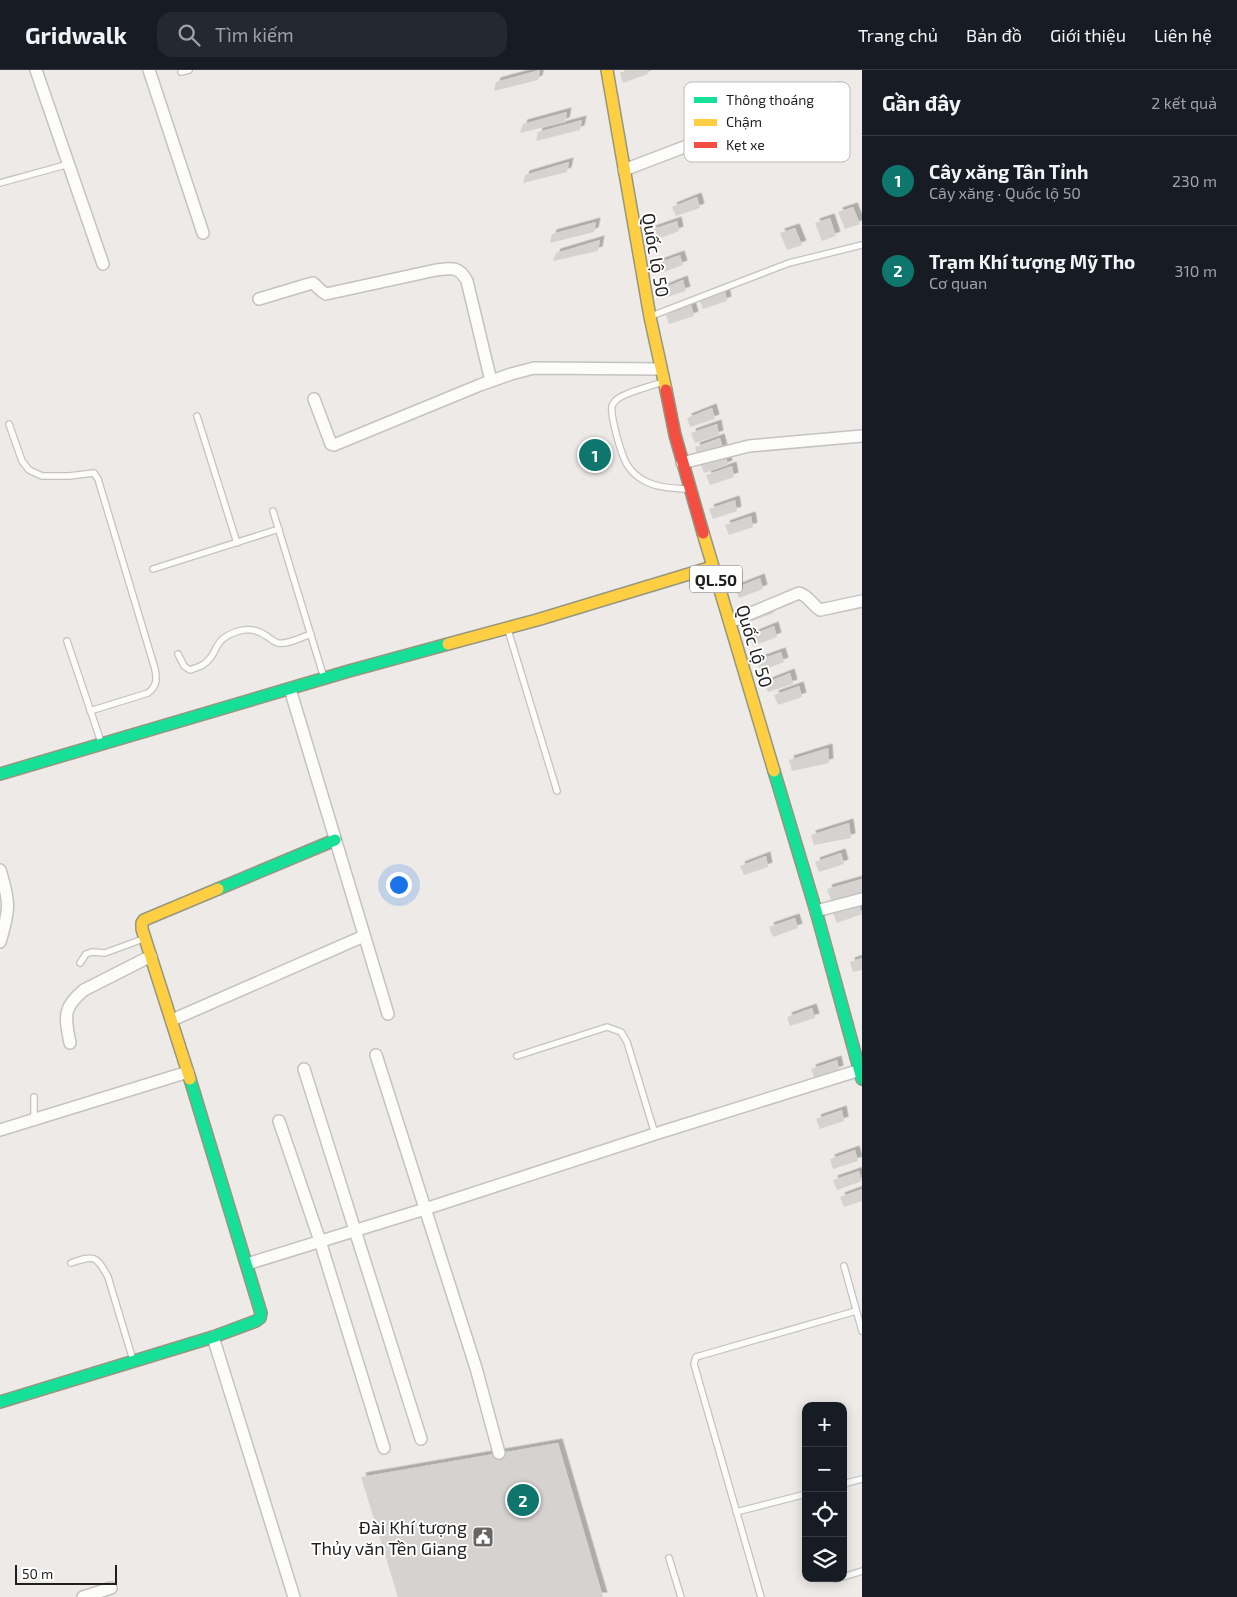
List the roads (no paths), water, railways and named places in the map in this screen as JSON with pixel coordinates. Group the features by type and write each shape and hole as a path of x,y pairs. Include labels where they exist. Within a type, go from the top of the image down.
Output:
{"main road":[{"name":"Quốc lộ 50","path":"607,70 650,317 682,463 816,912 861,1075"},
{"path":"0,774 324,678 508,628 712,567"},
{"path":"0,1402 213,1338 260,1318 261,1313 247,1264 145,938 142,923 144,920 335,840"}],"street":[{"path":"36,70 103,264"},
{"path":"149,70 204,232"},
{"path":"624,170 684,147"},
{"path":"260,299 313,283 326,294 436,270 455,269 463,274 467,281 491,381"},
{"path":"314,399 331,444 334,445 491,381 534,368 660,369"},
{"path":"682,463 749,446 862,436"},
{"path":"730,622 799,593 810,598 820,610 862,602"},
{"path":"290,688 388,1014"},
{"path":"0,870 8,901 8,915 0,942"},
{"path":"816,912 862,899"},
{"path":"172,1020 364,936"},
{"path":"70,1042 65,1014 77,996 84,990 151,956"},
{"path":"376,1055 476,1368 499,1454"},
{"path":"304,1069 421,1439"},
{"path":"0,1130 188,1072"},
{"path":"247,1264 425,1209 655,1134 861,1075"},
{"path":"279,1121 320,1241 384,1448"},
{"path":"213,1338 294,1597"},
{"path":"83,1597 111,1588"}],"lane":[{"path":"181,72 189,70"},
{"path":"0,184 69,164"},
{"path":"650,317 789,263 862,245"},
{"path":"663,382 626,394 616,400 612,406 614,427 627,466 637,476 647,482 661,486 689,489"},
{"path":"197,416 237,543"},
{"path":"9,424 22,461 29,470 42,476 69,476 94,473 98,479 155,668 157,680 153,689 148,693 90,711"},
{"path":"273,511 324,678"},
{"path":"153,569 279,529"},
{"path":"508,628 557,791"},
{"path":"178,654 184,666 190,670 205,664 224,637 240,631 252,630 261,632 276,642 283,643 311,634"},
{"path":"67,641 102,744"},
{"path":"80,962 86,954 105,952 145,938"},
{"path":"516,1056 607,1027 621,1032 627,1042 655,1134"},
{"path":"34,1097 34,1120"},
{"path":"71,1263 88,1257 96,1260 102,1267 108,1277 133,1362"},
{"path":"844,1266 862,1331"},
{"path":"761,1597 694,1364 696,1357 856,1311"},
{"path":"847,1483 862,1479"},
{"path":"736,1512 802,1495"},
{"path":"670,1558 681,1597"},
{"path":"847,1576 862,1572"}],"place":[{"name":"Cây xăng Tân Tỉnh","path":"595,455"},
{"name":"Trạm Khí tượng Mỹ Tho","path":"523,1500"},
{"name":"Đài Khí tượng Thủy văn Tền Giang","path":"483,1537"}]}
